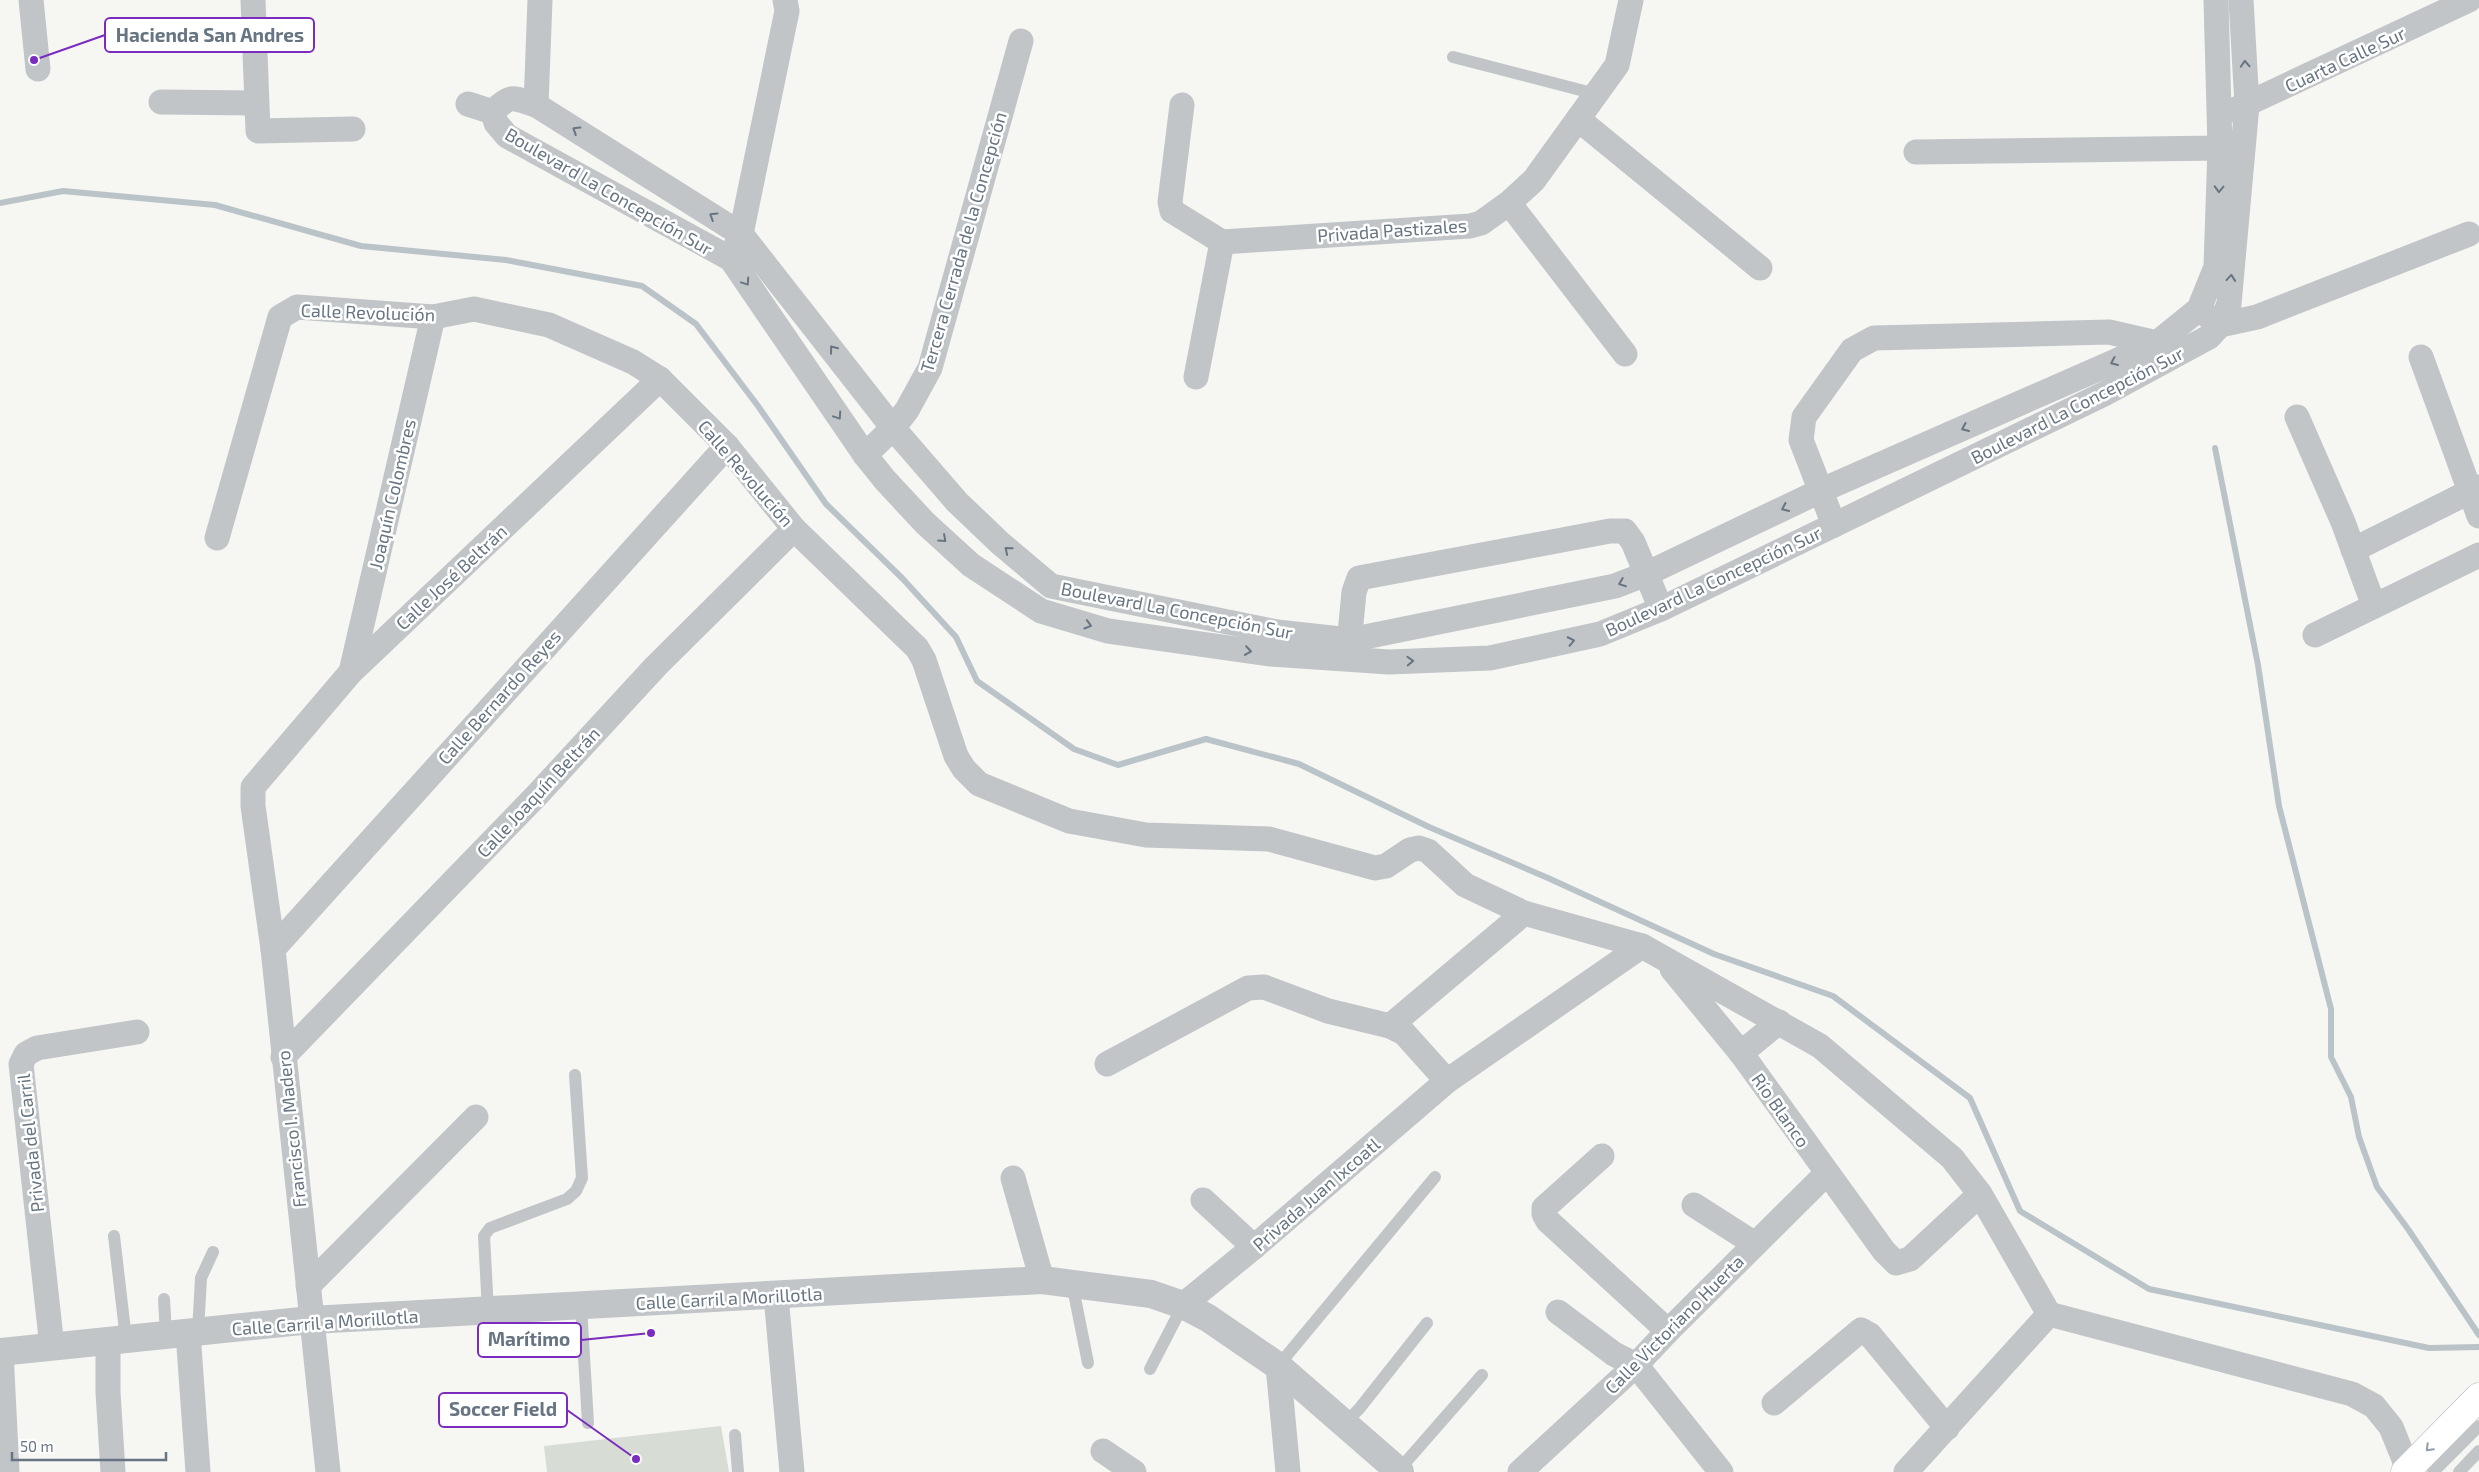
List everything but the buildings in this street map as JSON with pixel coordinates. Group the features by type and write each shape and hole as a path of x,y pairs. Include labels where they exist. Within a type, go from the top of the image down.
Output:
{"main road":[{"path":"2415,1471 2467,1429 2479,1397"}],"street":[{"path":"31,0 38,69"},
{"path":"253,0 256,129 260,133 353,129"},
{"path":"536,106 540,0"},
{"path":"731,259 741,234 787,12 785,0"},
{"name":"Privada Pastizales","path":"1222,242 1470,226 1481,222 1509,203 1534,180 1617,65 1631,0"},
{"name":"Boulevard La Concepción Sur","path":"2216,0 2220,115 2216,268 2199,309 2157,343 1820,491 1646,574 1615,586 1349,650 1271,654 1108,631 1041,611 971,565 925,523 865,455 731,259 507,136 496,123 493,112 504,100 512,97 536,106 741,234 893,428 957,502 1000,543 1051,586 1277,632 1349,650 1389,662 1490,658 1600,634 1661,609 2104,394 2209,337 2220,325 2229,304 2248,105 2241,0"},
{"name":"Cuarta Calle Sur","path":"2220,115 2248,105 2462,1"},
{"name":"Tercera Cerrada de la Concepción","path":"865,455 893,428 907,410 930,368 1021,40"},
{"path":"161,102 256,103"},
{"path":"468,104 493,112"},
{"path":"1182,105 1170,202 1172,211 1222,242 1196,377"},
{"path":"1578,119 1760,268"},
{"path":"1916,152 2220,148"},
{"path":"1509,203 1625,354"},
{"path":"2199,309 2220,325 2257,316 2470,234"},
{"name":"Calle Revolución","path":"217,538 280,318 298,307 434,317 474,309 549,325 633,362 660,379 727,446 794,529 917,648 924,660 956,756 964,769 978,784 1069,822 1146,835 1269,839 1375,868 1386,866 1410,850 1419,848 1428,851 1465,885 1524,912"},
{"name":"Joaquín Colombres","path":"351,672 434,317"},
{"path":"1834,525 1801,440 1804,417 1852,350 1874,338 2109,332 2157,343"},
{"path":"2421,357 2474,490 2479,516"},
{"name":"Calle José Beltrán","path":"253,787 351,672 660,379"},
{"path":"2297,417 2343,522 2374,606"},
{"name":"Calle Bernardo Reyes","path":"273,949 727,446"},
{"path":"2353,550 2474,490"},
{"name":"Calle Joaquín Beltrán","path":"283,1057 537,795 656,666 794,529"},
{"path":"1349,650 1354,592 1359,578 1610,530 1625,531 1633,542 1661,609"},
{"path":"2315,635 2479,555"},
{"name":"Francisco I. Madero","path":"253,787 253,806 273,949 328,1472"},
{"path":"1390,1026 1524,912 1642,946 1663,960 1820,1046 1952,1158 1980,1194 2049,1314 2352,1394 2374,1406 2391,1427 2415,1471"},
{"name":"Privada Juan Ixcoatl","path":"1183,1305 1254,1247 1447,1081 1642,946"},
{"name":"Río Blanco","path":"1663,960 1741,1053 1826,1173 1884,1251 1896,1263 1910,1259 1980,1194"},
{"path":"1107,1064 1248,988 1264,987 1328,1010 1390,1026 1404,1033 1447,1081"},
{"path":"1741,1053 1779,1022"},
{"name":"Privada del Carril","path":"52,1347 22,1064 26,1054 37,1048 137,1032"},
{"path":"308,1286 476,1117"},
{"path":"1602,1156 1544,1208 1544,1214 1548,1221 1668,1331"},
{"name":"Calle Victoriano Huerta","path":"1520,1472 1636,1366 1668,1331 1826,1173"},
{"path":"1013,1178 1042,1280"},
{"path":"1203,1200 1254,1247"},
{"path":"1694,1206 1755,1244"},
{"name":"Calle Carril a Morillotla","path":"0,1352 311,1320 1042,1280 1151,1294 1183,1305 1208,1318 1278,1366 1343,1425 1399,1471"},
{"path":"776,1296 792,1472"},
{"path":"1558,1312 1614,1354 1636,1366 1721,1472"},
{"path":"1906,1472 2049,1314"},
{"path":"1774,1403 1861,1330 1870,1334 1947,1428"},
{"path":"184,1334 198,1472"},
{"path":"113,1472 108,1392 117,1340"},
{"path":"0,1352 7,1472"},
{"path":"1278,1366 1288,1472"},
{"path":"1103,1451 1134,1472"}],"lane":[{"path":"1453,57 1596,94"},
{"path":"488,1311 484,1236 486,1232 490,1228 567,1200 576,1191 582,1178 576,1075"},
{"path":"1278,1366 1435,1177"},
{"path":"114,1236 117,1340"},
{"path":"184,1334 201,1278 214,1252"},
{"path":"1072,1283 1088,1363"},
{"path":"164,1299 184,1334"},
{"path":"1150,1369 1183,1305"},
{"path":"581,1306 588,1422"},
{"path":"1343,1425 1359,1409 1427,1323"},
{"path":"1399,1471 1482,1375"},
{"path":"735,1436 738,1472"},
{"path":"2459,1472 2479,1451"}],"shaded area":[{"path":"721,1426 729,1472 547,1472 544,1446"}],"waterway":[{"path":"0,203 63,191 215,205 361,246 506,260 642,286 696,324 758,406 826,504 902,578 956,637 977,681 1074,749 1118,765 1206,739 1299,764 1429,827 1548,878 1714,954 1833,996 1970,1098 2020,1211 2149,1289 2429,1348 2479,1347"},
{"path":"2215,448 2258,665 2279,806 2331,1009 2331,1057 2351,1097 2359,1137 2377,1187 2408,1229 2479,1335"}],"place":[{"name":"Hacienda San Andres","path":"34,60"},
{"name":"Marítimo","path":"651,1333"},
{"name":"Soccer Field","path":"636,1459"}]}
